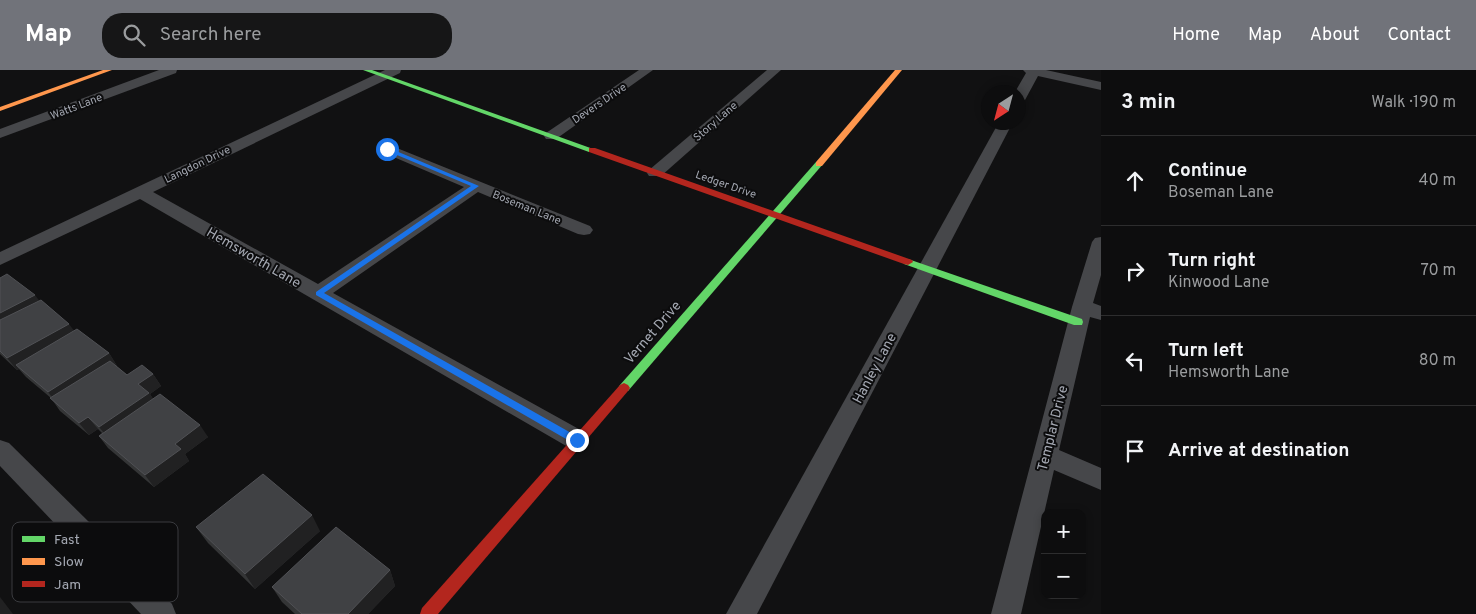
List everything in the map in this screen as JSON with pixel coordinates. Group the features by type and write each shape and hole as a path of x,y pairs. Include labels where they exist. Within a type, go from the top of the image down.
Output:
{"street":[{"path":"0,109 109,70"},
{"path":"138,70 153,77"},
{"name":"Watts Lane","path":"0,134 171,70"},
{"name":"Ledger Drive","path":"366,70 389,73 551,136 927,269 1087,314"},
{"name":"Devers Drive","path":"551,136 647,70"},
{"name":"Story Lane","path":"655,173 775,70"},
{"name":"Vernet Drive","path":"428,614 577,440 776,215 899,70"},
{"path":"1025,85 1032,71 1101,86"},
{"name":"Langdon Drive","path":"0,259 389,73"},
{"name":"Hanley Lane","path":"741,614 1002,130"},
{"name":"Boseman Lane","path":"387,149 584,230"},
{"path":"319,293 476,186"},
{"name":"Hemsworth Lane","path":"140,192 577,440"},
{"name":"Templar Drive","path":"1006,614 1045,455 1087,314 1101,242"},
{"path":"0,450 71,522"},
{"path":"1045,455 1101,479"},
{"path":"149,602 161,614"}],"building":[{"path":"7,274 35,295 0,313 0,278"},
{"path":"41,300 69,324 7,358 0,351 0,320"},
{"path":"77,329 109,353 48,392 16,365"},
{"path":"110,361 127,375 142,365 153,374 138,384 149,393 99,427 88,417 79,423 50,398"},
{"path":"160,394 200,425 175,444 181,449 145,475 99,436"},
{"path":"263,474 312,515 245,574 196,527"},
{"path":"336,527 390,570 348,614 302,614 272,587"}],"traffic: fast":[{"path":"366,70 592,150"},
{"path":"624,388 819,164"},
{"path":"908,262 1078,322"}],"traffic: slow":[{"path":"0,109 109,70"},
{"path":"819,164 899,70"}],"traffic: jam":[{"path":"592,150 908,262"},
{"path":"428,614 624,388"}],"route":[{"path":"387,149 476,186 319,293 577,440"}]}
